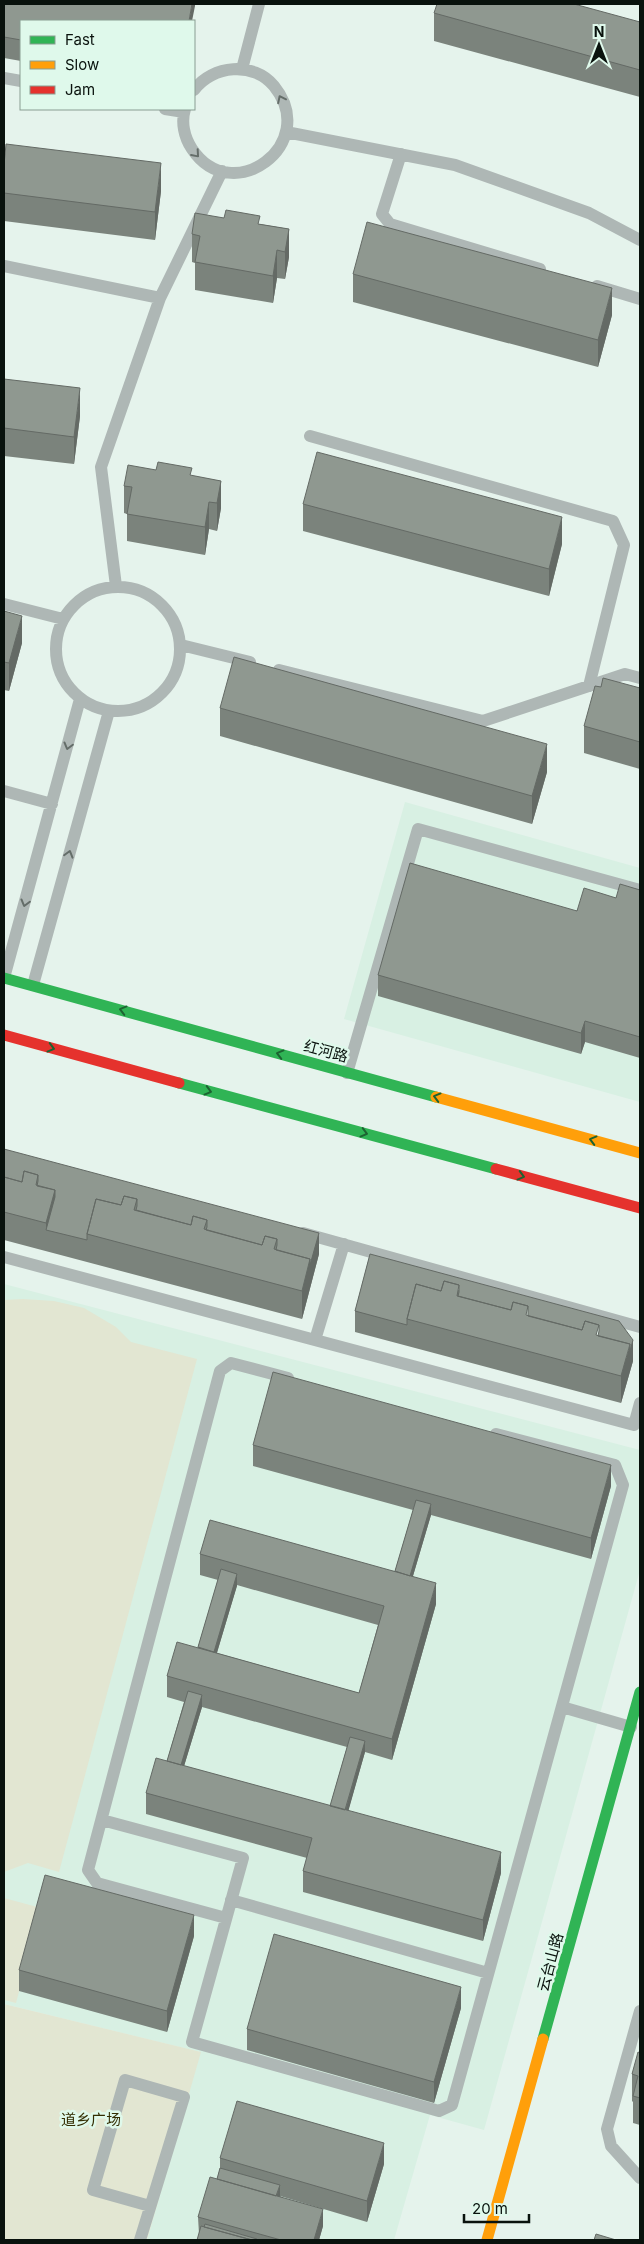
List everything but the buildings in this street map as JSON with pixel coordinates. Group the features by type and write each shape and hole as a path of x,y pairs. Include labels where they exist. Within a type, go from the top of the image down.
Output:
{"street":[{"name":"红河路","path":"4,978 640,1153"},
{"path":"4,1035 640,1208"},
{"name":"云台山路","path":"487,2240 640,1692"}],"lane":[{"path":"242,69 259,4"},
{"path":"184,111 183,128 196,156 208,165 222,171 239,173 256,169 270,160 280,147 286,132 287,114 282,98 272,84 259,74 242,69 226,69 211,75 198,84 195,88"},
{"path":"4,78 20,81"},
{"path":"286,132 455,165 588,213 640,240"},
{"path":"401,154 382,214 390,224 557,274"},
{"path":"116,586 101,467 160,298 222,171"},
{"path":"4,266 160,298"},
{"path":"585,282 640,299"},
{"path":"310,436 613,521 624,545 589,686"},
{"path":"116,586 137,589 155,598 169,612 178,630 181,645 178,670 169,687 154,701 136,710 116,712 96,708 80,699 64,681 56,661 56,640 63,620 76,602 95,591 116,586"},
{"path":"4,604 63,620"},
{"path":"181,645 483,721 625,674 640,678"},
{"path":"4,978 80,699"},
{"path":"33,985 109,711"},
{"path":"4,791 52,804"},
{"path":"348,1072 418,829 640,890"},
{"path":"287,1228 640,1327"},
{"path":"315,1340 344,1244"},
{"path":"4,1257 634,1425 640,1403"},
{"path":"226,1918 97,1883 88,1870 220,1371 231,1363 298,1381"},
{"path":"102,1820 243,1858 192,2042 440,2111 452,2105 623,1485 616,1465 481,1430"},
{"path":"562,1707 631,1727"},
{"path":"231,1900 488,1973"},
{"path":"639,2018 607,2129 611,2146 640,2178"},
{"path":"140,2240 184,2097 125,2080 94,2190 150,2206"}],"shaded area":[{"path":"405,802 640,868 640,1102 344,1019"},
{"path":"4,1284 640,1450 640,1570 484,2130 430,2115 394,2240 147,2240 200,2052 4,2004"}],"green space":[{"path":"4,1300 54,1301 84,1308 116,1327 131,1342 197,1359 59,1872 28,1863 4,1872"},
{"path":"4,1898 41,1908 16,2003 4,2000"},
{"name":"道乡广场","path":"4,2004 201,2052 147,2240 4,2240"}],"traffic: fast":[{"path":"4,978 436,1097"},
{"path":"179,1083 496,1169"},
{"path":"543,2039 640,1692"}],"traffic: slow":[{"path":"436,1097 640,1153"},
{"path":"487,2240 543,2039"}],"traffic: jam":[{"path":"4,1035 179,1083"},
{"path":"496,1169 640,1208"}]}
